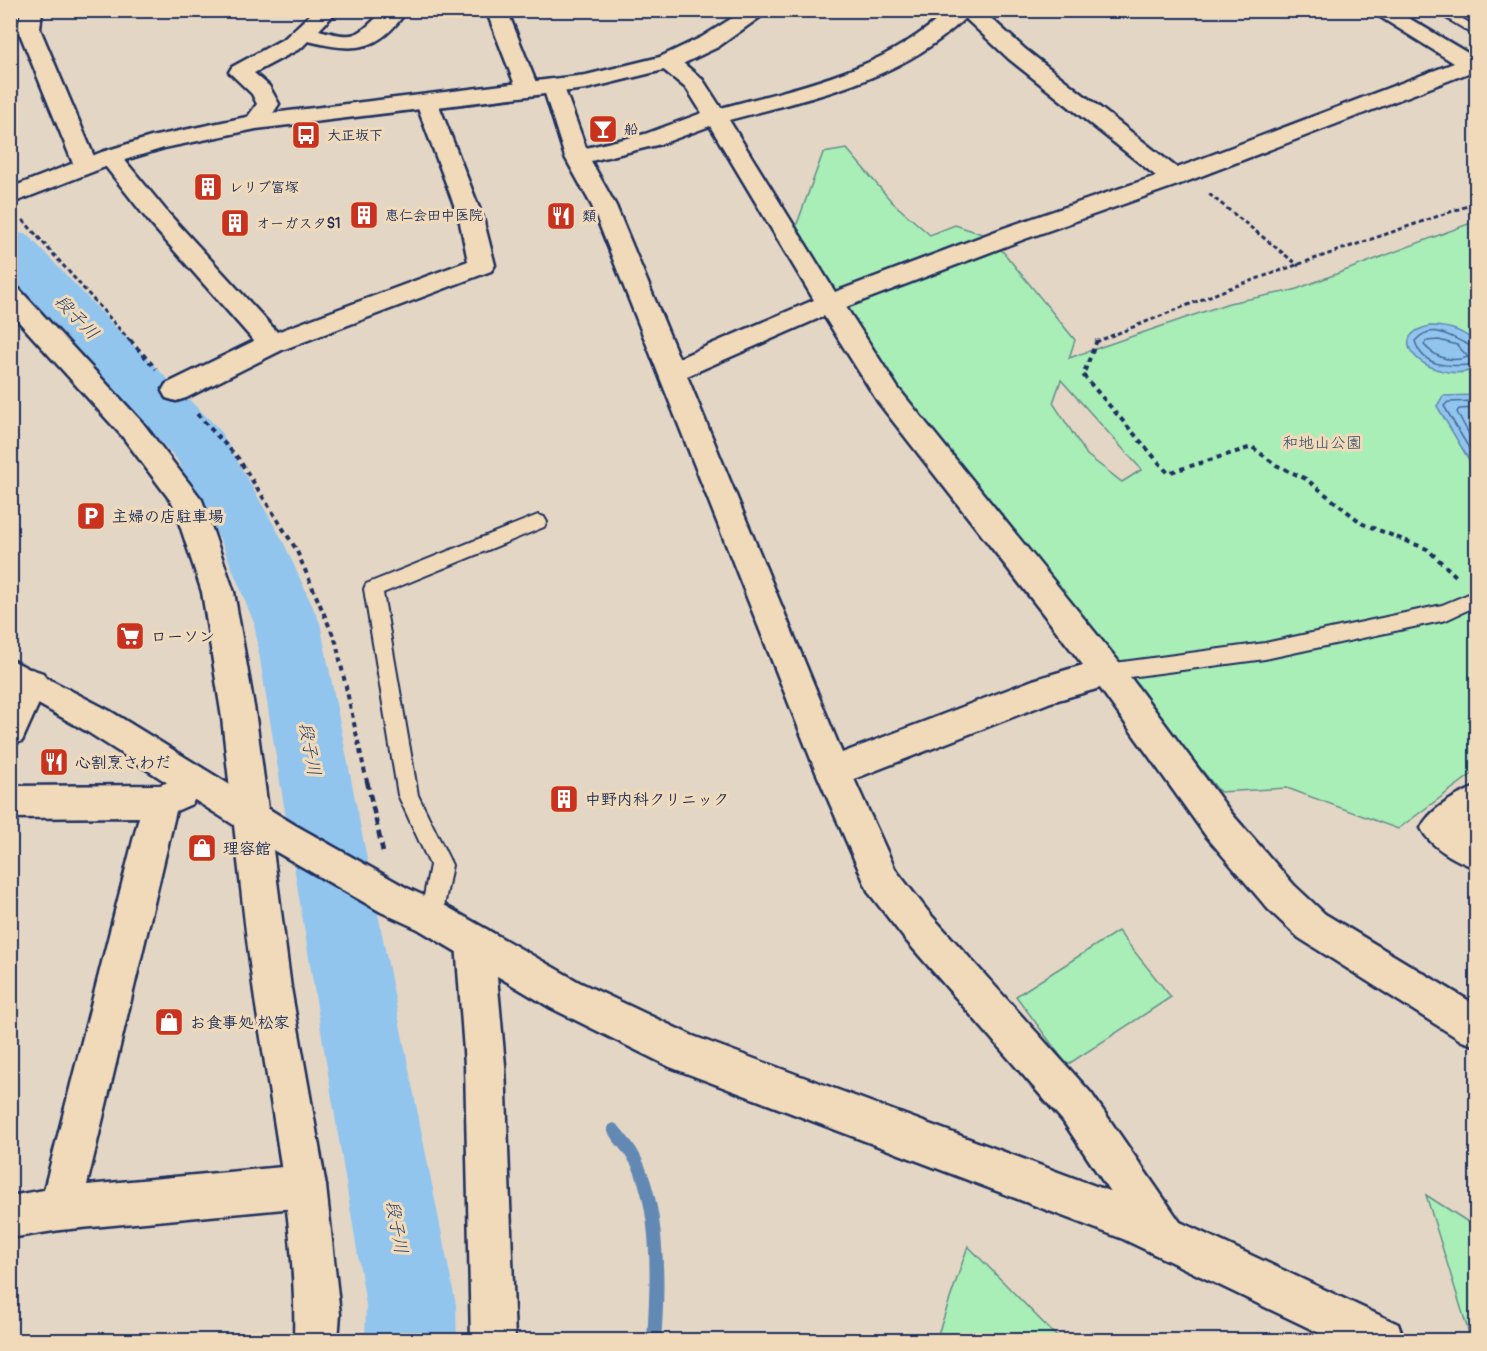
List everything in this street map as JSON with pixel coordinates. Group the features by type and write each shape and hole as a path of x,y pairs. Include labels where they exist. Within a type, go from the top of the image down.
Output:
{"street":[{"path":"32,10 29,29 86,166"},
{"path":"256,122 268,104 261,91 240,72 293,43 328,10"},
{"path":"304,33 352,45 366,40 397,10"},
{"path":"495,10 541,89 604,206 832,772 882,881 917,926 1077,1107 1165,1237"},
{"path":"14,206 86,166 159,142 256,122 586,82 668,62 710,42 760,10"},
{"path":"578,157 651,139 857,75 904,55 947,26 961,10"},
{"path":"969,10 1017,54 1174,178"},
{"path":"1379,10 1474,66"},
{"path":"668,62 695,85 829,304 888,395 1107,672 1219,825 1281,897 1312,926 1476,1027"},
{"path":"671,372 829,304 1013,234 1174,178 1474,66"},
{"path":"176,391 272,344 482,265 471,218 427,103"},
{"path":"110,157 159,218 272,344"},
{"path":"10,295 132,429 187,500 218,592 239,718 266,826 272,988 305,1186 318,1314 316,1341"},
{"path":"832,772 1045,690 1107,672"},
{"path":"10,731 21,678 201,783 266,826 394,900 431,917 565,994 684,1053 1133,1221 1382,1341"},
{"path":"10,802 161,801 201,783"},
{"path":"60,1209 161,801"},
{"path":"1476,803 1439,828 1476,852"},
{"path":"475,943 485,1065 493,1341"},
{"path":"10,1217 60,1209 305,1186"}],"lane":[{"path":"1439,10 1476,32"},
{"path":"1456,10 1476,13"},
{"path":"431,917 441,866 408,795 373,589 538,522"},
{"path":"1107,672 1265,651 1446,612 1476,598"}],"path":[{"path":"1174,178 1193,191 1210,194 1299,266"},
{"path":"1460,580 1427,549 1363,524 1306,478 1276,465 1252,447 1168,473 1083,375 1097,340 1230,288 1476,203"},
{"path":"14,206 176,391 238,458 296,549 336,642 394,900"}],"green space":[{"name":"和地山公園","path":"847,149 892,202 930,235 955,225 991,237 1075,340 1069,358 1229,303 1294,290 1476,221 1476,771 1398,829 1287,788 1220,792 1006,535 862,339 794,232 823,153","holes":["1061,380 1141,469 1122,482 1087,455 1053,403"]},
{"path":"1118,931 1171,997 1067,1065 1016,996"},
{"path":"1426,1195 1476,1227 1476,1340 1471,1340"},
{"path":"968,1246 1060,1340 936,1340"}],"water":[{"path":"1430,326 1456,330 1472,339 1476,344 1475,369 1459,373 1443,371 1417,358 1410,349 1409,340 1415,332"},
{"path":"1476,395 1476,466 1472,465 1437,406 1443,396"}],"waterway":[{"name":"段子川","path":"10,247 102,347 198,444 252,541 287,623 411,1305 411,1340"},
{"path":"614,1130 632,1152 641,1170 652,1217 656,1296 654,1340"}],"place":[{"name":"船","path":"603,129"},
{"name":"大正坂下","path":"306,135"},
{"name":"レリブ富塚","path":"208,187"},
{"name":"恵仁会田中医院","path":"364,215"},
{"name":"類","path":"561,216"},
{"name":"オーガスタS1","path":"235,223"},
{"name":"主婦の店駐車場","path":"91,516"},
{"name":"ローソン","path":"130,636"},
{"name":"心割烹さわだ","path":"54,762"},
{"name":"中野内科クリニック","path":"564,799"},
{"name":"理容館","path":"202,848"},
{"name":"お食事処 松家","path":"169,1022"}]}
